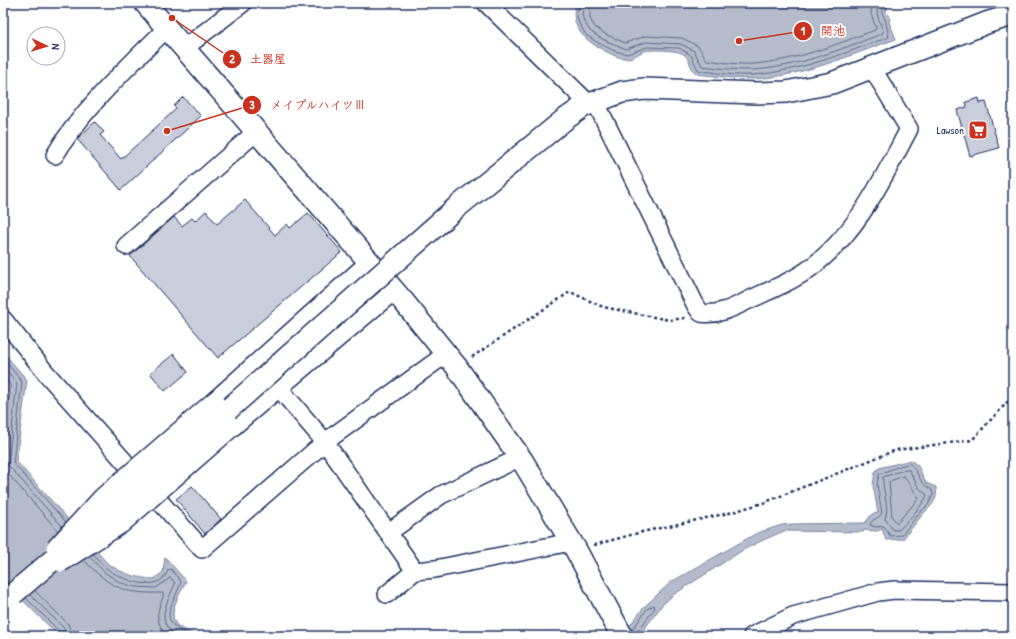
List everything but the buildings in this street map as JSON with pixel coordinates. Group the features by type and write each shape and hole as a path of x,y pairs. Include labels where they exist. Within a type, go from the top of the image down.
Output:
{"street":[{"path":"145,3 183,49 394,291 451,360 521,457 574,546 622,635"},
{"path":"183,49 243,3"},
{"path":"486,3 592,103 696,306 701,313 718,314 766,292 808,270 828,253 854,224 870,203 909,129 872,68"},
{"path":"8,598 208,426 456,208 564,120 592,103 622,92 644,89 739,93 786,92 832,82 872,68 989,22 1013,15"},
{"path":"55,156 65,138 118,78 166,29"},
{"path":"126,246 256,132"},
{"path":"8,598 102,497 369,262"},
{"path":"8,598 122,524 234,426 394,291"},
{"path":"3,319 46,373 202,549 326,442 451,360"},
{"path":"279,388 326,442 415,572"},
{"path":"389,532 441,495 521,457"},
{"path":"387,594 415,572 574,546"},
{"path":"752,636 793,616 878,592 894,590 1013,592"}],"path":[{"path":"451,360 482,351 570,292 603,307 669,320 701,313"},
{"path":"574,546 728,513 763,503 896,450 972,440 1013,396"}],"water":[{"path":"576,3 888,3 886,13 890,17 889,22 896,39 826,64 789,74 752,79 697,74 686,56 678,52 648,50 631,57 622,58 593,44 586,39 577,27 574,12"},
{"path":"3,352 27,380 16,461 108,564 130,575 154,579 163,572 165,557 186,581 174,609 174,620 177,625 199,636 59,636 3,581"},
{"path":"911,460 918,466 926,483 936,487 936,496 932,505 920,517 903,539 886,540 882,529 877,531 864,530 863,532 784,531 743,550 673,595 662,605 639,636 622,636 644,607 671,582 757,533 782,525 865,523 872,514 878,513 873,485 875,472 879,468"}],"place":[{"name":"土器屋","path":"172,18"},
{"name":"開池","path":"739,41"},
{"name":"Lawson","path":"978,130"},
{"name":"メイプルハイツⅢ","path":"167,131"}]}
